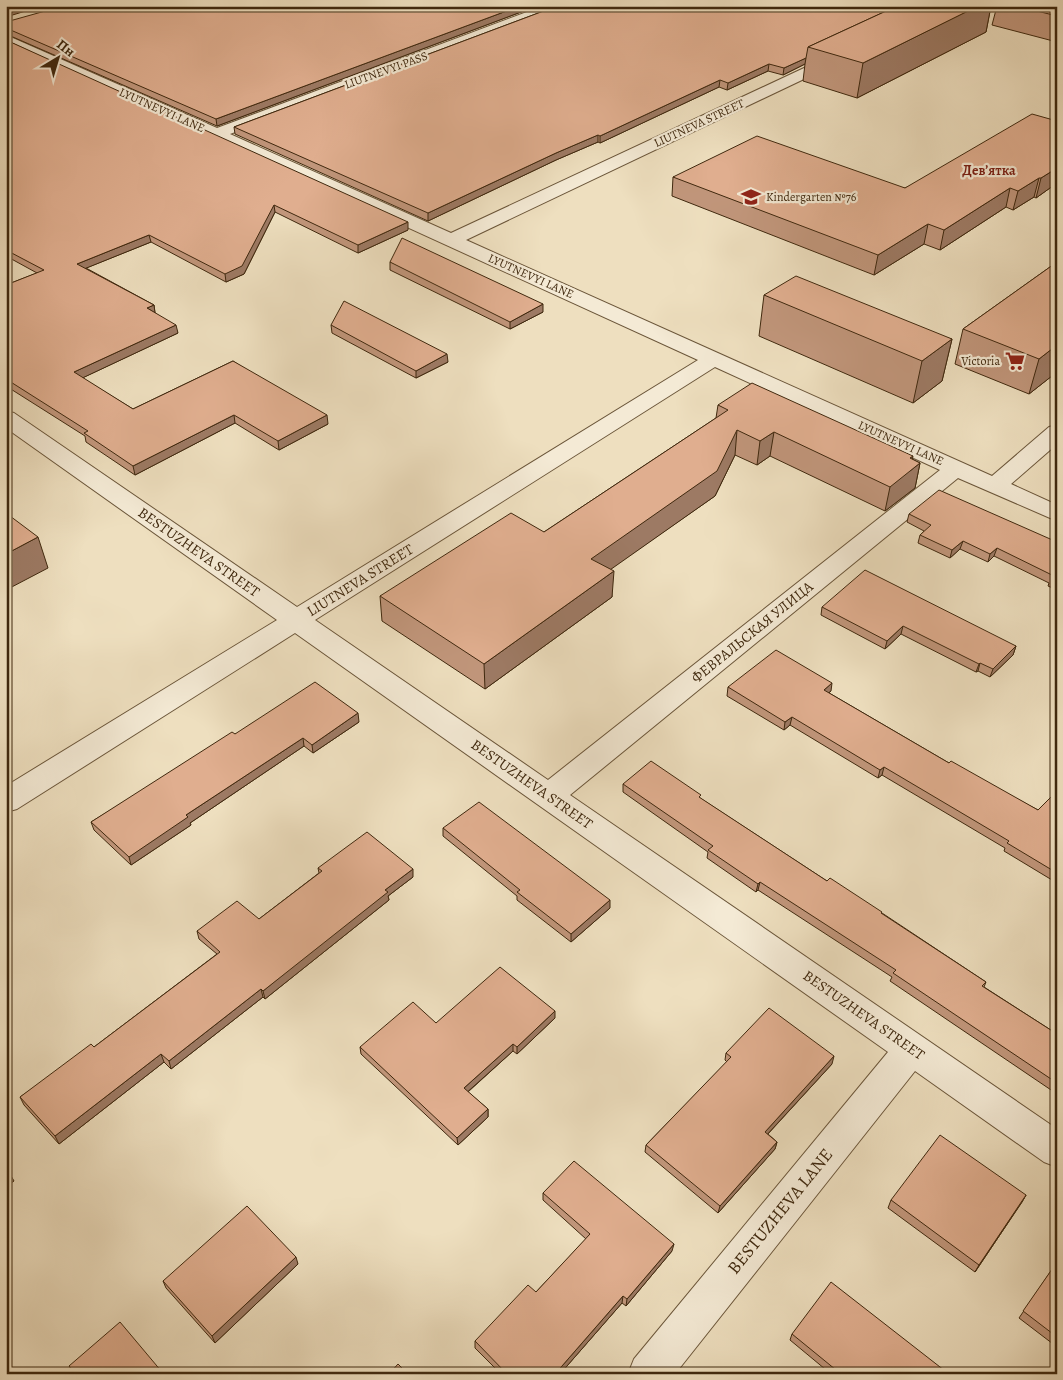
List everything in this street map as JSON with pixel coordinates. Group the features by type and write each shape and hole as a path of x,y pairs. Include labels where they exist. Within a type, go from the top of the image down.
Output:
{"street":[{"name":"LIUTNEVYI PASS","path":"216,134 556,6"},
{"name":"LYUTNEVYI LANE","path":"6,39 1057,514"},
{"name":"LIUTNEVA STREET","path":"451,240 857,48"},
{"name":"LIUTNEVA STREET","path":"6,801 714,359"},
{"name":"BESTUZHEVA STREET","path":"6,418 1057,1150"},
{"path":"995,486 1057,432"},
{"name":"ФЕВРАЛЬСКАЯ УЛИЦА","path":"549,795 956,468"},
{"name":"BESTUZHEVA LANE","path":"649,1374 912,1048"}],"building":[{"path":"6,6 20,6 6,10"},
{"path":"63,6 520,6 216,119 6,28 6,22"},
{"path":"557,6 897,6 808,47 806,58 784,68 769,64 728,83 720,80 600,136 598,135 556,153 428,213 234,127"},
{"path":"897,6 978,6 863,63 808,47"},
{"path":"1017,6 1057,6 1057,16"},
{"path":"6,40 408,222 358,245 274,205 242,266 225,274 149,235 77,264 154,305 147,308 176,325 74,372 133,409 233,361 327,415 278,441 234,415 133,466 84,433 88,431 6,379 6,285 44,270 6,250"},
{"path":"1032,114 1057,121 1057,168 1018,191 1010,188 944,230 928,224 878,255 673,177 757,136 905,188"},
{"path":"402,238 543,304 510,322 390,262"},
{"path":"1057,262 1057,345 1039,359 963,329"},
{"path":"796,276 952,339 922,361 764,295"},
{"path":"344,301 447,354 416,371 331,325"},
{"path":"752,383 913,456 910,458 920,463 890,487 774,432 760,441 737,430 717,471 591,559 614,571 484,664 380,596 511,513 544,532 728,410 718,405"},
{"path":"939,490 1057,542 1057,580 1051,578 1054,576 997,548 990,554 963,541 952,550 920,535 931,525 909,514"},
{"path":"6,513 38,537 6,554"},
{"path":"865,570 1016,646 993,669 979,664 903,626 887,641 822,607"},
{"path":"776,650 832,683 824,690 949,763 951,761 1038,810 1053,795 1057,797 1057,873 1007,843 1009,841 884,767 880,770 792,717 785,722 728,687"},
{"path":"315,682 358,713 312,745 303,738 186,815 188,817 129,857 91,822 232,732 235,734"},
{"path":"651,761 701,795 699,797 827,881 830,878 882,912 986,982 982,986 1057,1034 1057,1083 893,973 896,970 760,882 758,884 708,850 713,846 623,784"},
{"path":"479,802 610,900 571,934 517,892 520,890 443,828"},
{"path":"367,832 413,869 385,890 388,892 263,991 261,989 169,1061 161,1054 55,1136 20,1097 91,1044 94,1047 220,952 197,931 237,901 259,919 322,871 318,868"},
{"path":"500,967 555,1011 517,1047 513,1044 464,1088 488,1109 457,1138 360,1047 413,1002 436,1023"},
{"path":"769,1008 834,1056 765,1132 777,1142 720,1206 646,1145 731,1057 726,1053"},
{"path":"940,1135 1026,1195 979,1265 891,1200"},
{"path":"574,1161 674,1244 627,1299 623,1296 555,1374 507,1374 475,1341 528,1285 536,1292 590,1234 543,1193"},
{"path":"247,1206 296,1257 212,1336 163,1281"},
{"path":"1057,1262 1057,1337 1023,1311"},
{"path":"831,1282 949,1374 841,1374 792,1334"},
{"path":"120,1322 162,1372 159,1374 75,1374 69,1366"},
{"path":"398,1364 408,1374 389,1374"}],"place":[{"name":"Kindergarten №76","path":"751,197"},
{"name":"Victoria","path":"1015,361"}],"district":[{"name":"Дев’ятка","path":"989,170"}]}
